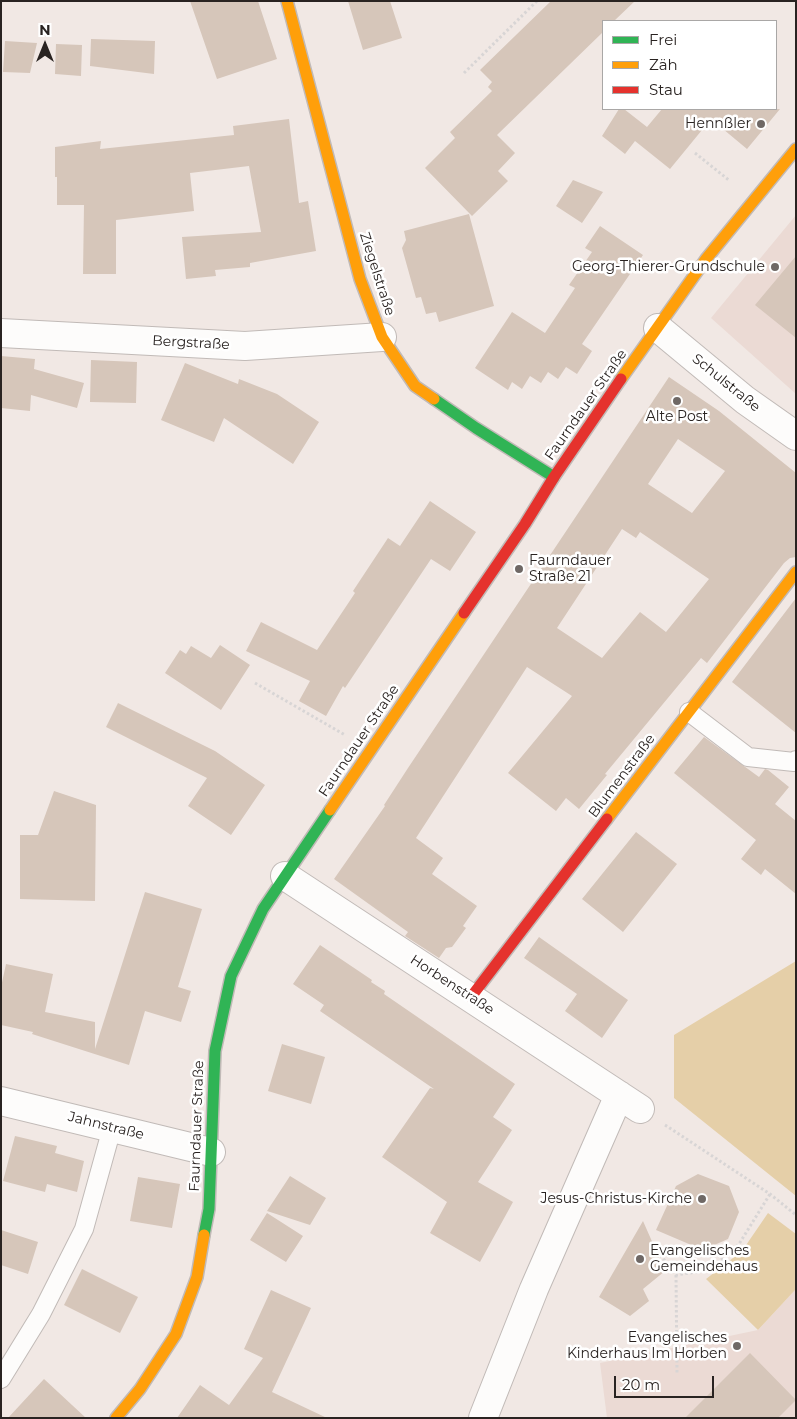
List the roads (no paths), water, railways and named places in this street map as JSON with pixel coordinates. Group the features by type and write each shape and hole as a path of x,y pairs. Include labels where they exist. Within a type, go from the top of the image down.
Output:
{"street":[{"name":"Ziegelstraße","path":"287,1 360,279 382,337 416,386 476,428 554,478"},
{"name":"Faurndauer Straße","path":"116,1418 140,1389 176,1334 197,1277 209,1209 215,1051 231,976 263,910 525,524 554,478 706,259 796,149"},
{"name":"Schulstraße","path":"658,328 746,400 796,436"},
{"name":"Bergstraße","path":"1,333 245,346 382,337"},
{"name":"Blumenstraße","path":"471,997 796,572"},
{"name":"Horbenstraße","path":"286,876 630,1102 534,1289 483,1418"},
{"name":"Jahnstraße","path":"1,1101 212,1152"}],"lane":[{"path":"690,712 748,758 794,762 796,760"},
{"path":"1,1378 41,1314 84,1229 112,1128"}],"place":[{"name":"Hennßler","path":"761,124"},
{"name":"Georg-Thierer-Grundschule","path":"775,267"},
{"name":"Alte Post","path":"677,401"},
{"name":"Faurndauer Straße 21","path":"519,569"},
{"name":"Jesus-Christus-Kirche","path":"702,1199"},
{"name":"Evangelisches Gemeindehaus","path":"640,1259"},
{"name":"Evangelisches Kinderhaus Im Horben","path":"737,1346"}]}
